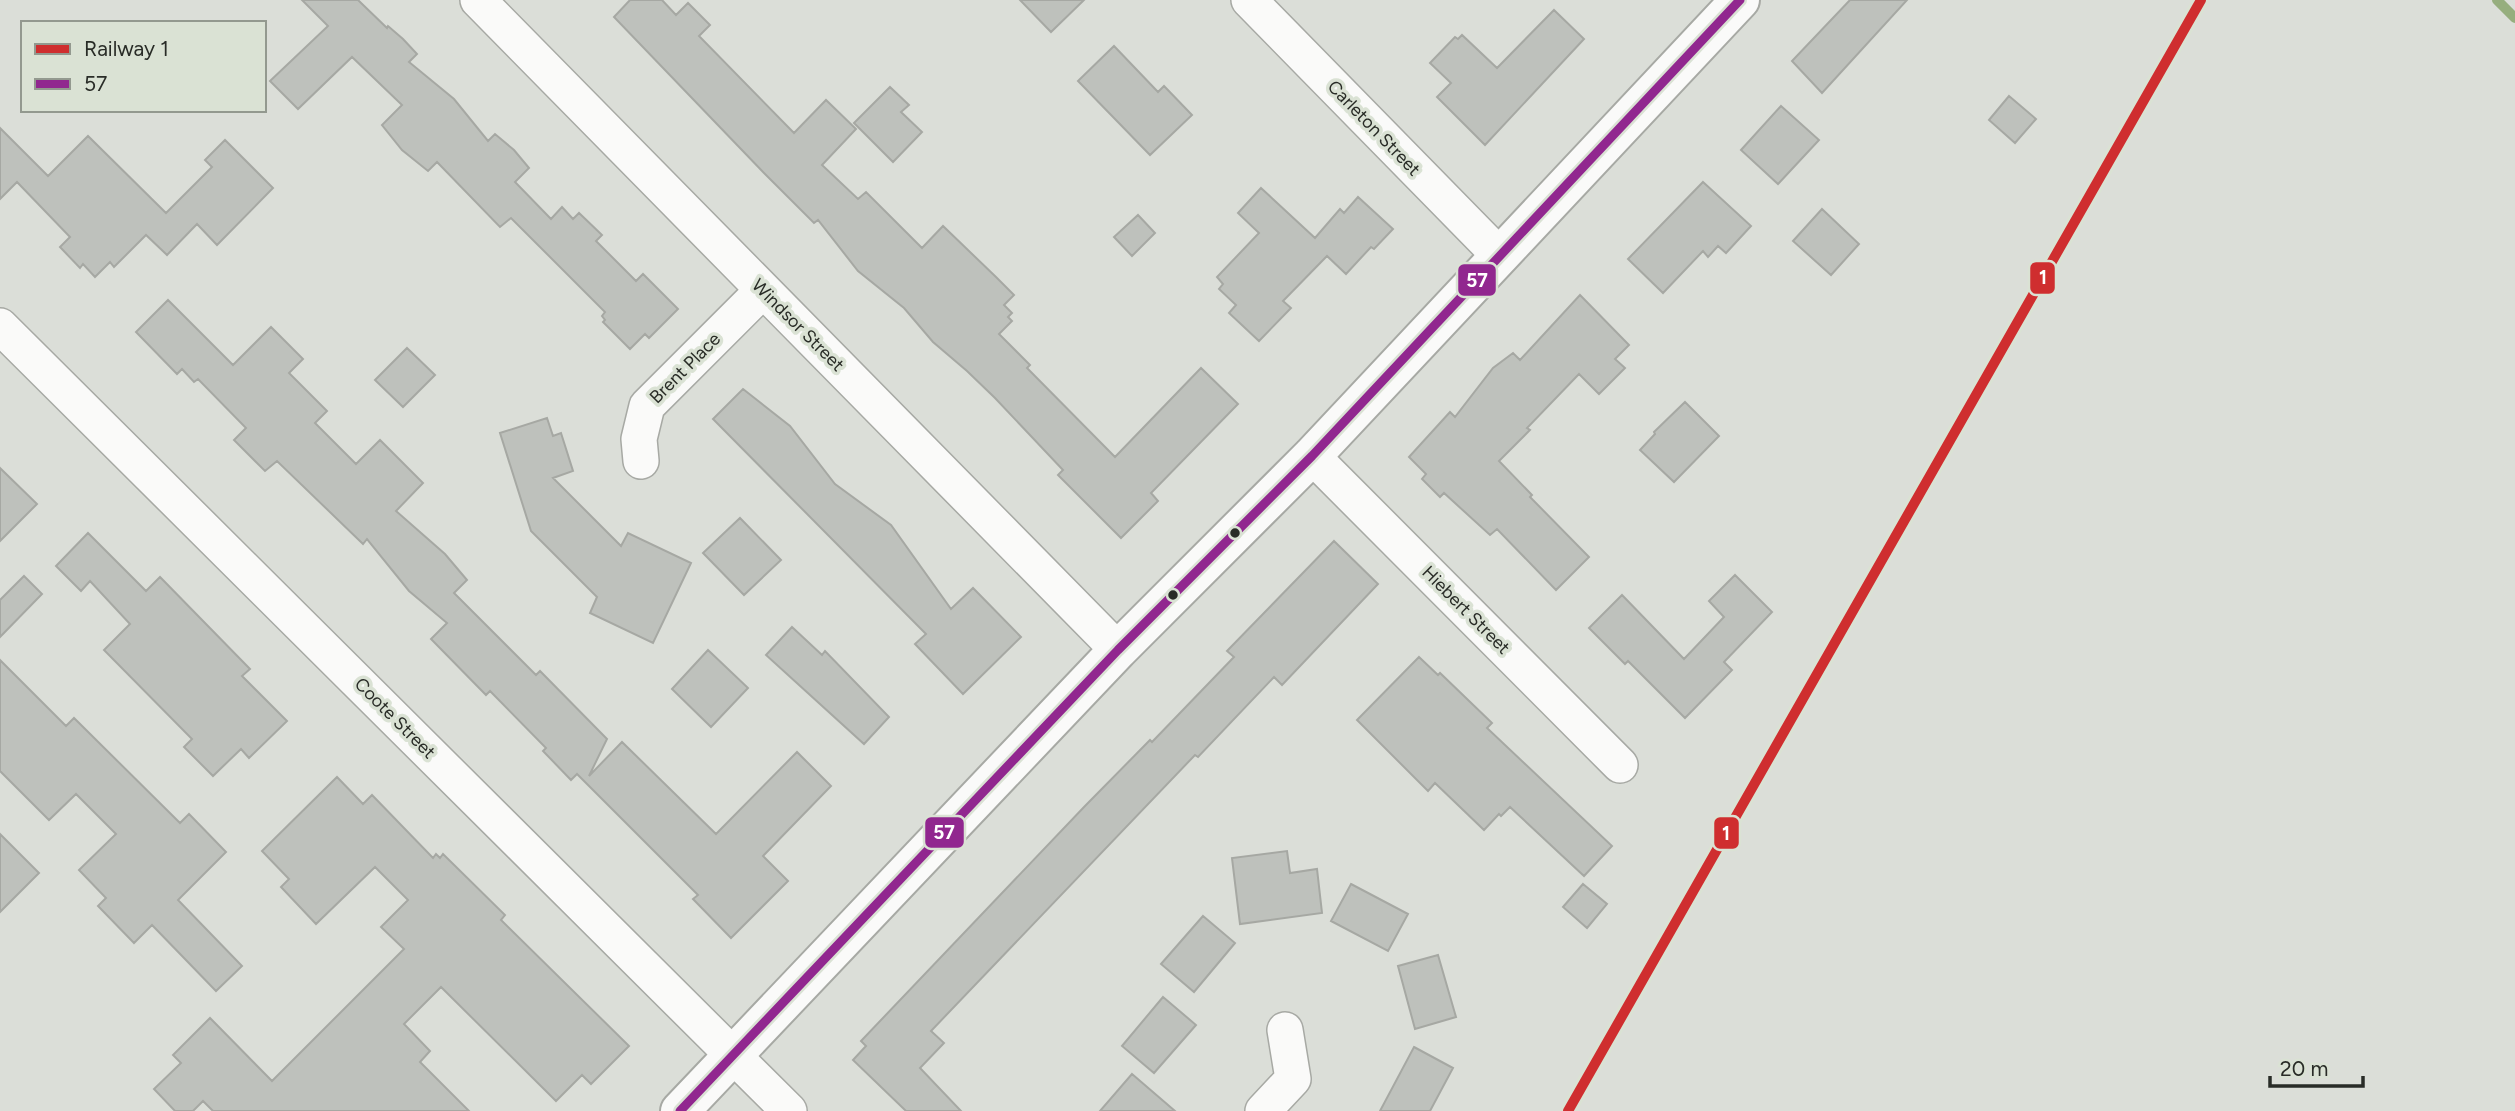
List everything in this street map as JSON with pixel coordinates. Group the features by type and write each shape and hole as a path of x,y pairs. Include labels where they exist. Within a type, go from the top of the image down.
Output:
{"street":[{"name":"Windsor Street","path":"478,0 1118,650"},
{"name":"Carleton Street","path":"1249,0 1499,255"},
{"path":"680,1111 1118,650 1312,456 1740,0"},
{"name":"Brent Place","path":"641,461 639,439 647,406 763,290"},
{"name":"Coote Street","path":"0,326 789,1111"},
{"name":"Hiebert Street","path":"1312,456 1620,765"},
{"path":"1263,1111 1293,1079 1285,1030"}],"building":[{"path":"302,0 358,0 417,54 409,62 454,99 488,141 495,134 514,150 529,168 515,182 551,219 562,207 573,219 579,213 602,235 596,241 636,281 643,274 678,309 649,338 645,334 630,349 603,322 605,320 602,316 605,312 511,218 500,227 437,162 428,171 402,150 382,125 402,105 352,57 298,109 270,81 328,26"},
{"path":"630,0 662,0 676,15 688,3 710,25 699,36 794,133 826,100 856,129 822,165 858,199 866,192 922,248 943,226 996,277 1014,295 1004,305 1012,313 1008,317 1012,321 999,334 1030,365 1027,368 1115,457 1201,368 1238,404 1151,493 1158,501 1121,538 1058,475 1063,470 995,398 933,342 904,308 858,271 818,220 814,223 614,17"},
{"path":"1020,0 1084,0 1051,32"},
{"path":"1850,0 1907,0 1822,93 1792,61"},
{"path":"1554,10 1584,39 1485,145 1437,97 1451,83 1430,63 1455,37 1458,39 1462,35 1497,68"},
{"path":"1114,46 1158,92 1164,86 1192,115 1150,155 1078,81"},
{"path":"890,87 909,105 901,112 922,132 893,162 854,123"},
{"path":"2009,96 2036,119 2015,143 1989,120"},
{"path":"1781,106 1819,140 1778,184 1741,150"},
{"path":"0,128 48,176 88,136 166,213 212,167 205,160 225,140 273,188 217,245 197,224 167,255 146,235 114,267 110,262 95,277 83,264 80,268 60,247 70,237 17,182 0,199"},
{"path":"1703,182 1751,226 1726,253 1718,246 1708,257 1703,251 1663,293 1628,259"},
{"path":"1261,188 1315,238 1340,209 1344,213 1358,197 1393,229 1374,249 1371,247 1346,274 1327,256 1283,301 1291,308 1259,341 1229,313 1236,305 1219,289 1223,284 1217,277 1259,233 1238,213"},
{"path":"1822,209 1859,244 1831,275 1793,241"},
{"path":"1138,215 1155,233 1132,256 1114,237"},
{"path":"1580,295 1629,345 1615,359 1625,368 1599,394 1579,374 1499,461 1589,557 1556,590 1497,529 1490,535 1444,493 1440,497 1422,479 1426,474 1409,457 1450,412 1455,417 1493,368 1513,353 1520,360"},
{"path":"168,300 233,365 271,327 303,359 289,373 327,411 315,423 356,464 380,440 423,483 396,511 445,554 467,580 454,593 536,675 540,671 607,739 589,776 622,742 716,834 797,752 831,786 763,856 788,881 731,938 693,899 698,895 577,774 571,780 543,751 546,748 490,691 486,695 431,639 447,623 409,591 367,539 363,544 277,461 265,471 234,440 246,428 198,379 194,382 182,369 177,374 136,332"},
{"path":"407,348 435,375 403,407 375,380"},
{"path":"743,389 790,426 835,484 891,525 951,609 973,588 1021,637 963,694 915,644 926,634 713,419"},
{"path":"1685,402 1719,436 1674,482 1640,450"},
{"path":"547,418 553,436 561,433 573,471 553,478 621,546 628,533 691,563 653,643 590,613 597,597 531,531 500,433"},
{"path":"0,468 37,504 0,541"},
{"path":"740,518 781,560 744,595 703,553"},
{"path":"88,533 146,591 160,577 250,669 242,676 287,721 249,758 241,749 213,776 184,747 192,739 104,650 130,624 90,581 81,591 56,566"},
{"path":"1334,541 1378,584 1282,685 1274,677 1198,757 1195,755 931,1031 944,1043 920,1068 961,1111 906,1111 853,1060 866,1046 861,1041 1085,806 1150,740 1152,742 1234,657 1227,651"},
{"path":"1735,575 1772,612 1724,662 1732,670 1685,718 1628,661 1625,664 1589,628 1622,595 1684,659 1724,617 1709,601"},
{"path":"24,576 42,594 0,637 0,600"},
{"path":"792,627 822,655 825,651 889,717 864,744 766,655"},
{"path":"708,650 748,688 711,727 672,689"},
{"path":"1419,657 1438,675 1440,673 1492,723 1487,728 1612,846 1584,876 1510,807 1484,830 1435,783 1428,791 1357,720"},
{"path":"0,660 66,726 74,718 180,823 189,814 226,852 178,900 242,966 216,991 152,925 134,943 98,906 106,898 79,870 116,834 76,794 49,820 0,771"},
{"path":"337,777 363,804 372,795 433,858 436,854 440,858 443,854 505,915 501,920 629,1046 591,1084 582,1075 556,1101 441,987 404,1024 430,1051 420,1062 469,1111 213,1111 203,1101 193,1111 175,1111 154,1089 181,1063 173,1055 210,1018 272,1081 404,949 381,927 408,900 375,867 316,924 281,887 289,879 262,851"},
{"path":"0,834 39,873 0,912"},
{"path":"1287,851 1290,873 1317,869 1322,913 1240,924 1232,858"},
{"path":"1351,884 1408,914 1388,951 1331,921"},
{"path":"1583,884 1607,904 1587,928 1563,907"},
{"path":"1203,916 1235,943 1194,992 1161,964"},
{"path":"1438,955 1456,1017 1415,1029 1398,966"},
{"path":"1163,997 1196,1025 1154,1073 1122,1046"},
{"path":"1414,1047 1453,1068 1430,1111 1380,1111"},
{"path":"1132,1074 1175,1111 1100,1111"}],"waterway":[{"path":"2497,0 2515,18"}],"rail line":[{"name":"1","path":"1568,1111 2201,0"}],"transit line":[{"name":"57","path":"680,1111 1118,650 1312,456 1740,0"}]}
